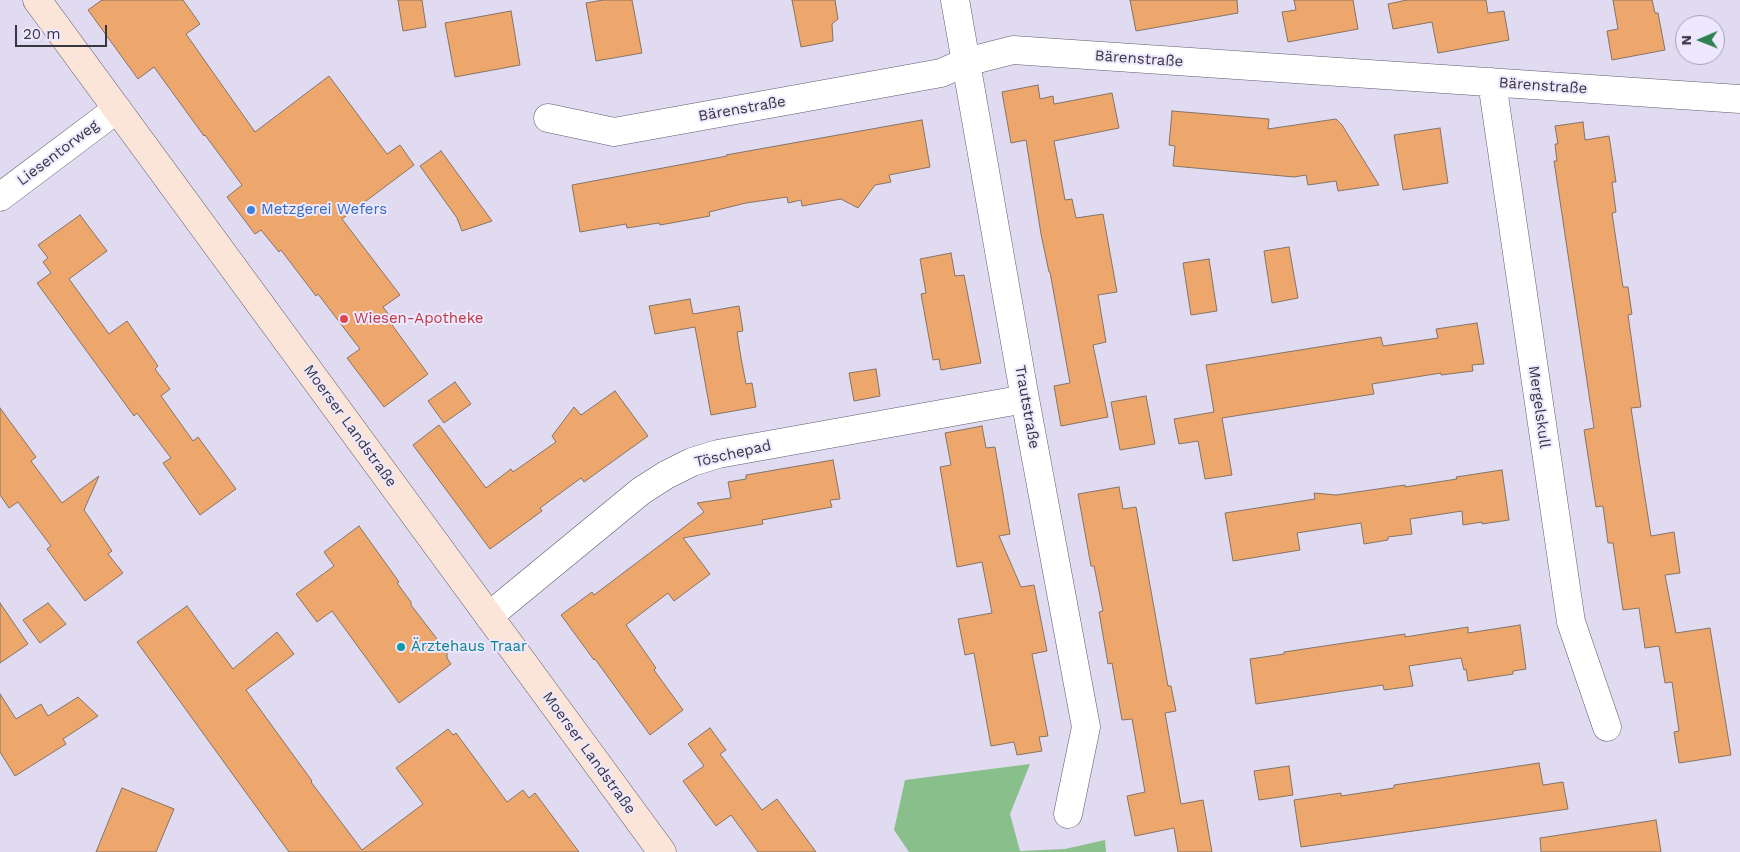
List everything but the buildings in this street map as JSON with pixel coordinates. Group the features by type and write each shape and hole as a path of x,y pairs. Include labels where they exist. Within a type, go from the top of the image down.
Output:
{"main road":[{"name":"Moerser Landstraße","path":"37,0 662,852"}],"street":[{"name":"Trautstraße","path":"955,0 1025,399 1086,726 1068,814"},
{"name":"Bärenstraße","path":"548,118 614,132 940,73 966,62 1013,50 1740,99"},
{"name":"Mergelskull","path":"1492,82 1571,622 1607,727"},
{"name":"Liesentorweg","path":"0,197 117,109"},
{"name":"Töschepad","path":"488,616 641,491 666,475 692,462 718,454 1025,399"}],"green space":[{"path":"1030,764 1010,814 1020,851 1065,849 1105,840 1106,852 909,852 894,830 905,780"}],"place":[{"name":"Metzgerei Wefers","path":"251,210"},
{"name":"Wiesen-Apotheke","path":"344,319"},
{"name":"Ärztehaus Traar","path":"401,647"}]}
